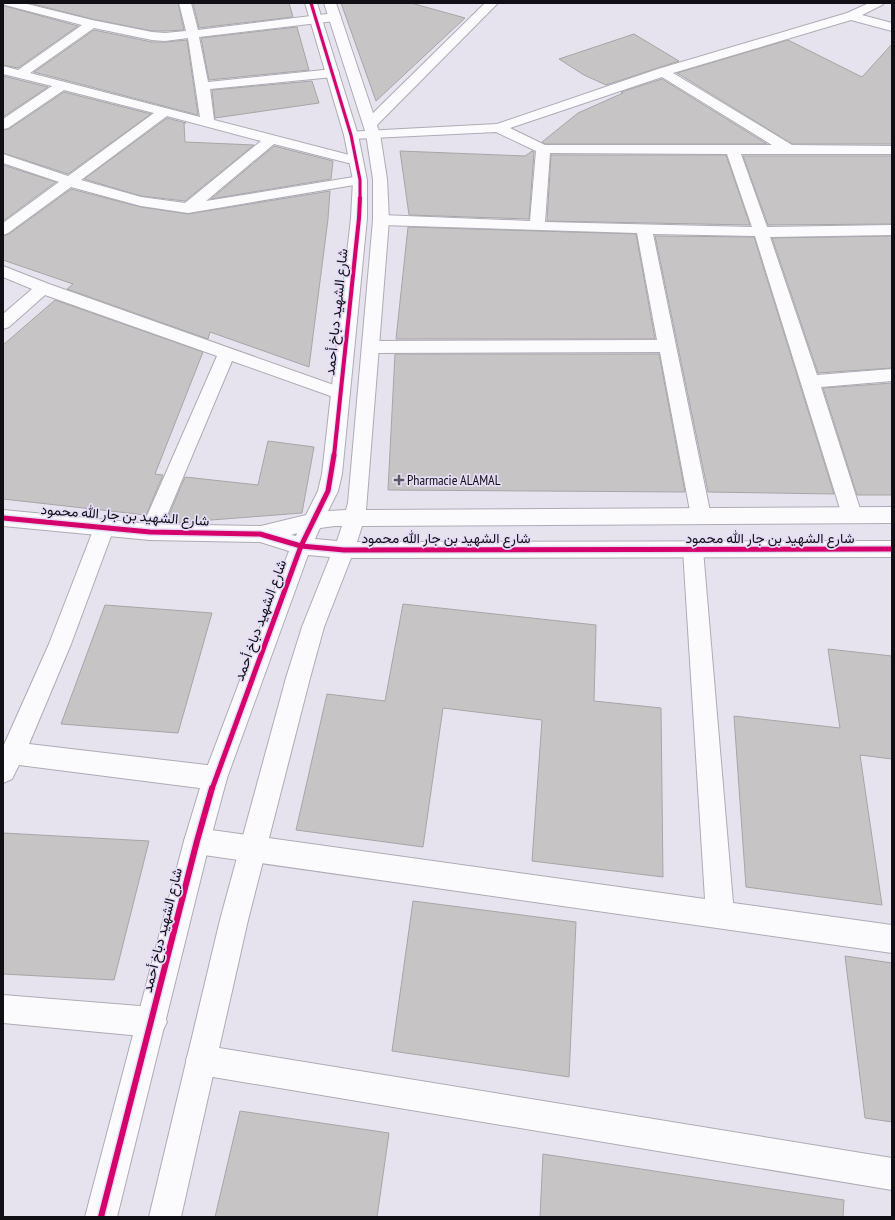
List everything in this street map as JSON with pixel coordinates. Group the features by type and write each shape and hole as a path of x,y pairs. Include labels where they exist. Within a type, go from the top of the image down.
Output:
{"street":[{"path":"9,3 92,24 152,36 166,37 315,19 333,10 372,129 380,179 381,220 360,488 355,518 344,550 313,627 298,678 234,920 165,1217"},
{"path":"185,3 193,33 203,86 208,124"},
{"name":"شارع الشهيد دباخ أحمد","path":"102,1217 197,841 215,778 301,546 328,491 332,474 359,218 360,180 352,135 310,3"},
{"path":"372,129 492,3"},
{"path":"352,135 372,129 498,128 663,72 851,16 878,3"},
{"path":"851,16 892,27"},
{"path":"20,74 92,24"},
{"path":"3,70 356,161"},
{"path":"203,86 333,72"},
{"path":"663,72 788,149"},
{"path":"3,125 61,86"},
{"path":"3,230 163,112"},
{"path":"498,128 543,149 892,150"},
{"path":"188,208 272,139"},
{"path":"537,226 543,149"},
{"path":"733,150 762,232 811,382 852,515"},
{"path":"3,158 99,190 162,205 188,208 360,180"},
{"path":"381,220 762,232 892,230"},
{"path":"644,229 702,516"},
{"path":"3,271 43,288 340,393"},
{"path":"3,323 43,288"},
{"path":"371,347 667,346"},
{"path":"150,532 226,352"},
{"path":"811,382 892,375"},
{"name":"شارع الشهيد بن جار الله محمود","path":"3,518 150,532 260,534 314,521 335,518 892,515"},
{"path":"104,528 60,644 8,762 215,778"},
{"name":"شارع الشهيد بن جار الله محمود","path":"260,534 301,546 344,550 892,550"},
{"path":"693,550 720,915"},
{"path":"197,841 892,939"},
{"path":"3,1009 152,1022"},
{"path":"201,1060 892,1174"}],"building":[{"path":"29,3 178,3 184,30 152,31 92,19"},
{"path":"193,3 289,3 293,17 199,28"},
{"path":"341,3 411,3 465,18 376,101"},
{"path":"3,5 78,26 18,68 3,65"},
{"path":"297,27 309,70 209,80 201,38"},
{"path":"94,30 152,42 187,40 198,115 34,72"},
{"path":"634,34 679,61 606,85 584,75 559,59"},
{"path":"788,40 862,77 892,44 892,144 792,144 677,73"},
{"path":"3,76 48,87 3,117"},
{"path":"662,79 767,144 545,144 542,142 578,113 623,93 621,92"},
{"path":"312,81 319,103 215,118 212,90"},
{"path":"64,92 151,114 68,174 3,153 3,130 9,129"},
{"path":"167,118 186,123 184,123 185,142 254,145 185,201 141,196 84,179"},
{"path":"274,146 333,161 331,179 211,199"},
{"path":"400,151 525,156 532,151 534,152 529,219 409,215"},
{"path":"551,155 726,155 750,225 547,221"},
{"path":"743,156 892,156 892,224 768,225"},
{"path":"3,165 56,182 3,221"},
{"path":"71,189 141,207 188,214 330,191 328,219 309,367 210,332 208,339 67,289 73,284 3,260 3,236 9,234"},
{"path":"408,227 636,234 655,339 396,339"},
{"path":"655,236 754,237 834,494 708,492"},
{"path":"892,236 892,368 818,373 772,238"},
{"path":"55,300 203,352 155,474 163,475 146,515 3,499 3,345"},
{"path":"395,354 659,354 685,492 388,490"},
{"path":"892,383 892,495 857,495 823,388"},
{"path":"268,441 314,447 302,513 172,523 174,518 168,517 185,477 258,485"},
{"path":"403,604 596,625 594,701 661,708 663,877 532,861 542,720 443,708 423,847 296,830 327,694 385,701"},
{"path":"105,605 212,613 178,733 61,724"},
{"path":"828,649 892,656 892,759 860,755 882,905 746,887 734,716 840,728"},
{"path":"3,833 149,841 114,980 3,974"},
{"path":"413,901 576,922 569,1077 392,1051"},
{"path":"845,956 892,963 892,1122 865,1118"},
{"path":"240,1111 389,1133 377,1217 215,1217"},
{"path":"543,1154 844,1200 843,1217 540,1217"}],"cycle path":[{"path":"101,1217 197,841 215,778 301,546 328,491 332,474 359,218 360,180 351,135 311,3"},
{"path":"3,518 150,532 260,534 301,546 344,550 892,549"}],"place":[{"name":"Pharmacie ALAMAL","path":"399,480"}]}
